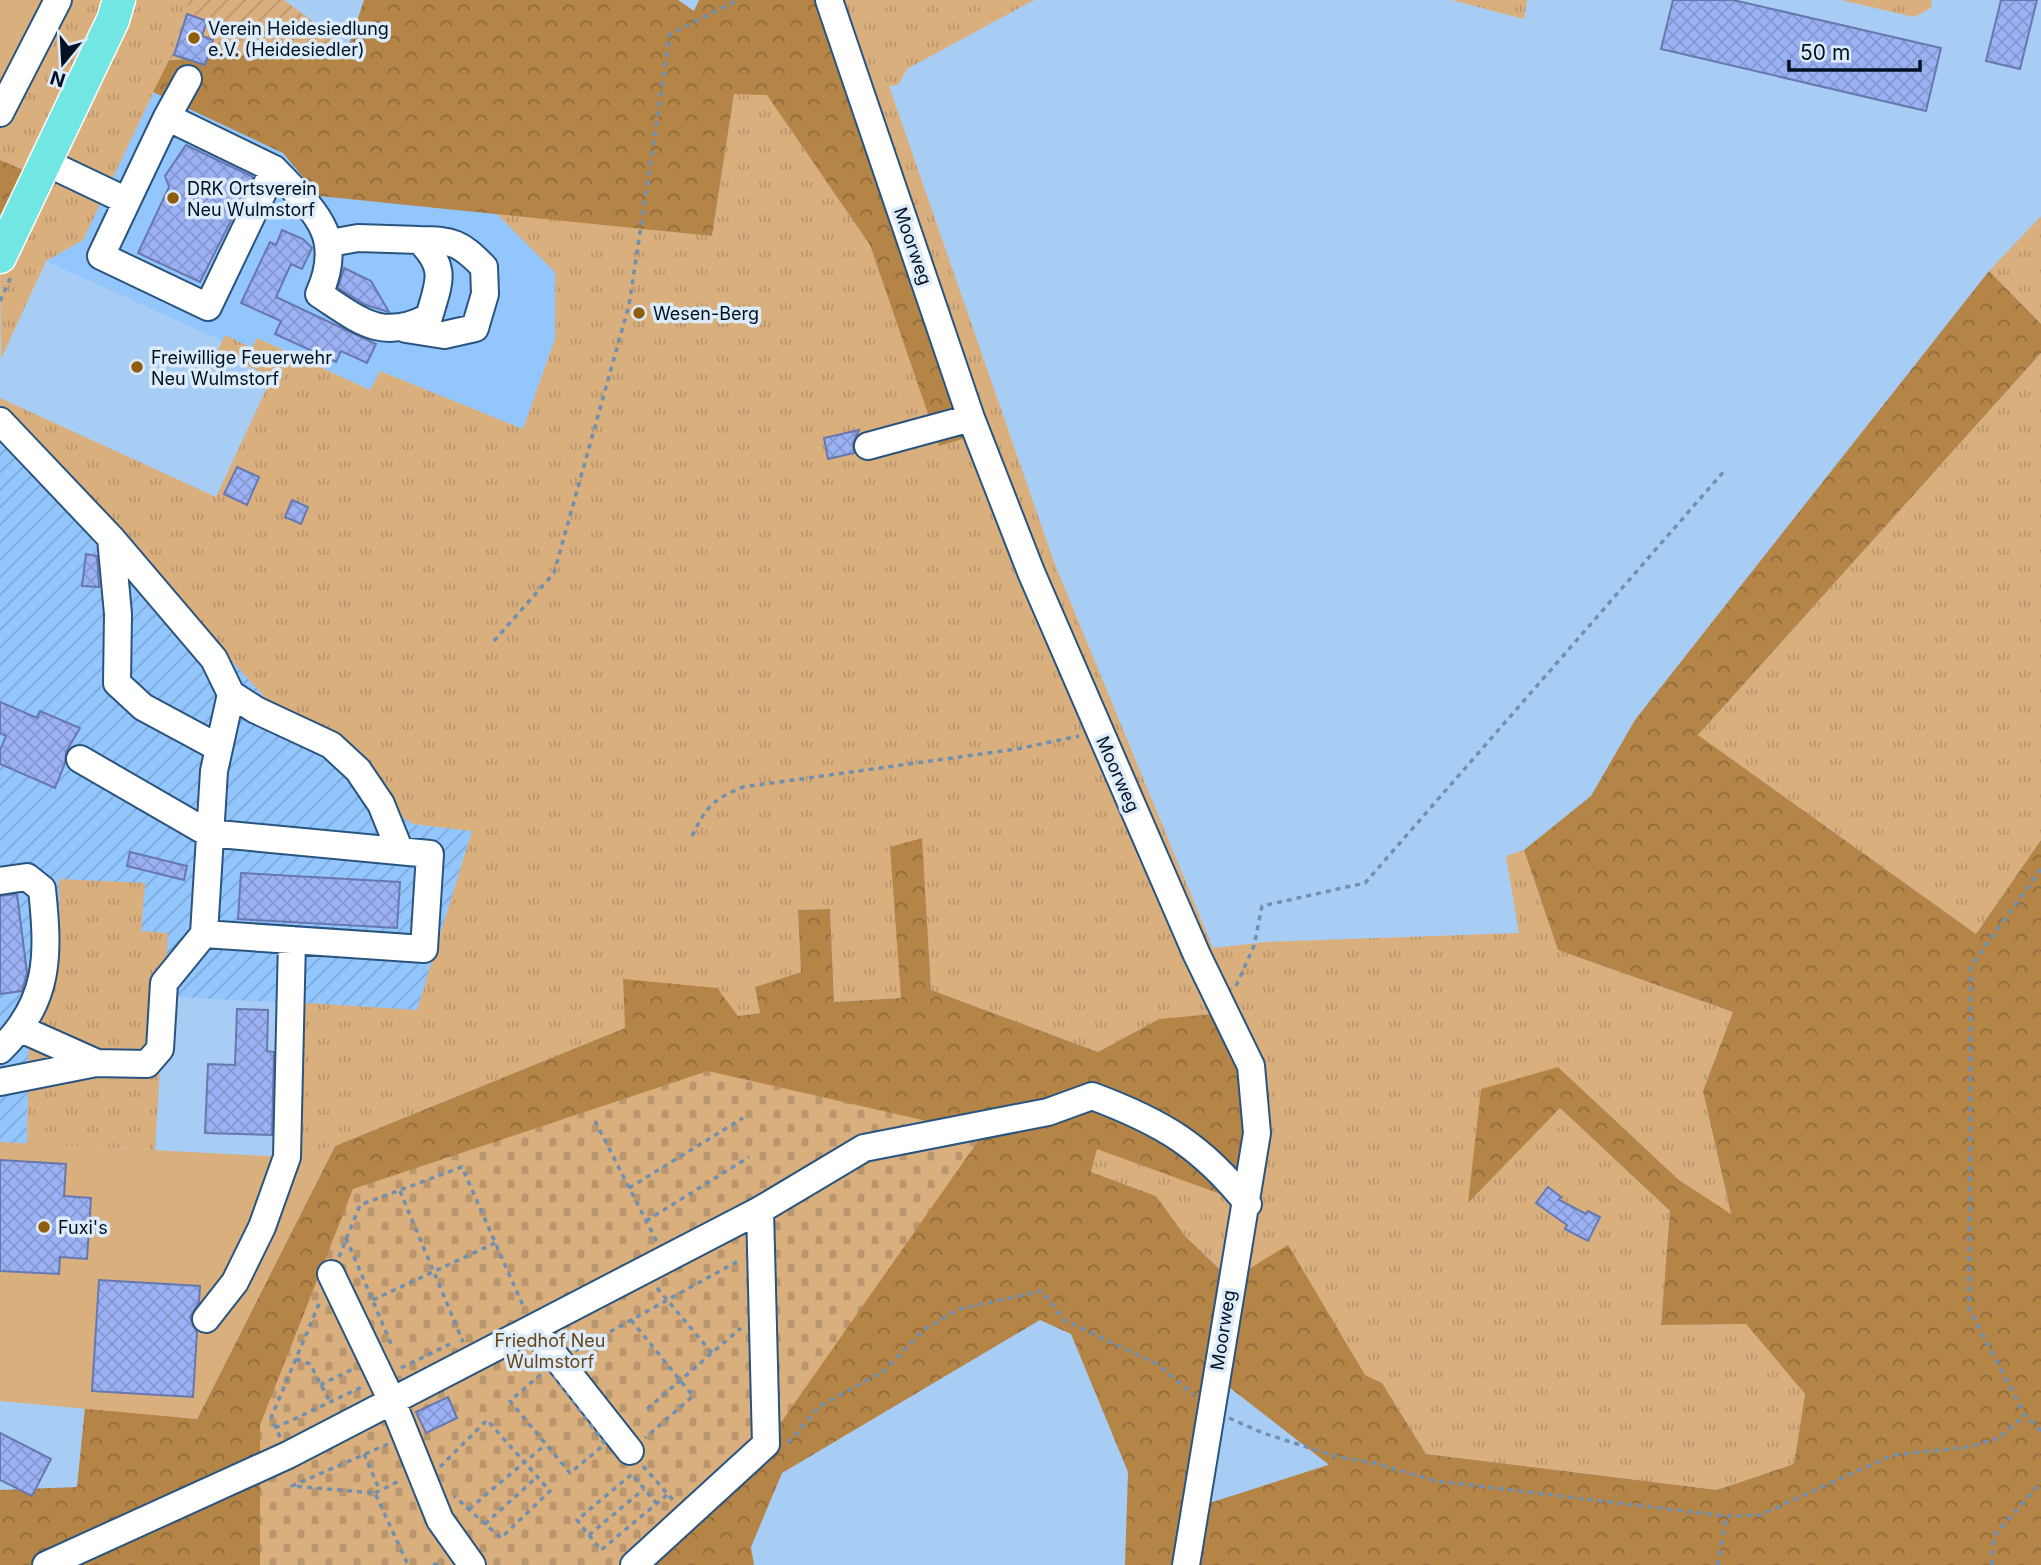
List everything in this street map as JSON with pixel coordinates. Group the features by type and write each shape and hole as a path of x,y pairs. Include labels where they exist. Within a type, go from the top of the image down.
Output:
{"main road":[{"path":"0,257 119,0"}],"street":[{"path":"0,113 58,0"},
{"name":"Moorweg","path":"829,0 971,418 1031,572 1224,1013 1251,1066 1257,1133 1248,1204 1232,1280 1186,1565"},
{"path":"188,79 101,256 208,307 274,169"},
{"path":"167,117 274,169 311,208 330,243 328,273 319,294 366,325 444,335 475,328 485,294 484,267 466,248 449,240 358,238 330,243"},
{"path":"45,162 127,201"},
{"path":"406,329 429,317 441,277 434,255 419,240"},
{"path":"868,446 971,418"},
{"path":"0,421 111,538 214,659 231,694 256,710 331,745 358,770 381,804 400,851"},
{"path":"111,538 118,614 117,683 143,707 219,748"},
{"path":"0,1082 96,1063 147,1064 160,1049 164,983 204,934 208,833 219,748 231,694"},
{"path":"80,760 208,833 430,854 424,949 204,934"},
{"path":"0,881 27,877 42,890 47,961 42,983 22,1029 0,1050"},
{"path":"206,1319 235,1282 257,1238 287,1157 292,940"},
{"path":"22,1029 96,1063"},
{"path":"46,1565 288,1455 386,1389 472,1360 760,1210 863,1148 1048,1112 1092,1096 1138,1115 1187,1142 1219,1168 1248,1204"},
{"path":"634,1565 766,1444 760,1210"},
{"path":"331,1274 339,1309 386,1389 440,1520 472,1565"},
{"path":"533,1328 630,1451"}],"path":[{"path":"494,641 554,573 629,305 670,34 738,0"},
{"path":"1224,1013 1254,946 1262,906 1365,883 1725,470"},
{"path":"692,836 705,810 717,798 743,787 1017,749 1100,732"},
{"path":"2041,869 1971,966 1969,1309 2025,1415 2041,1431"},
{"path":"629,1188 743,1118"},
{"path":"595,1121 646,1221 654,1265 666,1299 712,1353"},
{"path":"646,1221 749,1157"},
{"path":"331,1274 360,1205 462,1167 533,1328"},
{"path":"400,1190 472,1360"},
{"path":"275,1428 330,1402 386,1389 401,1368 346,1238"},
{"path":"288,1455 271,1418 323,1294 339,1309 373,1300 495,1243"},
{"path":"558,1361 761,1248"},
{"path":"785,1447 820,1406 884,1371 923,1329 959,1309 1042,1291 1064,1320 1157,1364 1212,1410 1263,1433 1338,1457 1374,1463 1436,1481 1726,1516 1760,1515 1893,1455 1969,1447 1999,1438 2025,1415"},
{"path":"647,1409 763,1309"},
{"path":"631,1320 693,1396 630,1451 679,1507"},
{"path":"296,1359 310,1364 330,1402"},
{"path":"320,1385 355,1368"},
{"path":"548,1368 606,1444 570,1473 545,1445 510,1401 548,1368"},
{"path":"431,1476 487,1420 550,1491 501,1538 450,1492"},
{"path":"398,1439 292,1486 377,1492 402,1479"},
{"path":"469,1509 545,1445"},
{"path":"364,1454 408,1565"},
{"path":"657,1504 632,1474 577,1520 601,1550 657,1504 668,1494"},
{"path":"485,1524 537,1477"},
{"path":"1992,1565 1994,1536 2041,1482"},
{"path":"589,1535 644,1489"},
{"path":"1718,1565 1726,1516"}],"shaded area":[{"path":"153,92 283,153 320,196 495,212 555,272 555,339 523,429 380,371 371,390 258,338 252,348 225,335 222,341 46,261 83,240"},
{"path":"0,404 270,703 413,824 472,831 417,1010 162,996 167,933 60,931 57,966 29,1033 27,1144 0,1142"}],"green space":[{"path":"0,0 58,0 0,113"},
{"path":"58,0 189,0 169,60 83,240 46,261 1,359 0,257 38,176 0,160 0,113"},
{"path":"189,0 284,0 349,48 169,60"},
{"path":"364,0 678,0 694,11 699,0 829,0 977,435 939,446 870,245 767,95 734,94 712,236 319,196 283,153 153,92 169,60 348,48"},
{"path":"829,0 1034,0 907,69 898,85 889,86 1054,562 1213,948 1266,942 1519,933 1506,856 1524,850 1558,950 1733,1012 1703,1091 1731,1215 1679,1180 1558,1067 1468,1201 1560,1108 1670,1211 1661,1325 1746,1324 1805,1394 1794,1464 1717,1490 1426,1454 1382,1383 1365,1376 1288,1246 1232,1280 1185,1236 1156,1196 1091,1172 1096,1149 1159,1019 1098,1052 931,990 921,839 890,848 902,998 834,1002 830,909 798,910 801,972 755,987 760,1013 738,1016 623,979 625,1028 335,1146 287,1157 290,1002 417,1010 472,831 413,824 396,813 270,703 0,404 0,398 216,497 272,377 217,352 225,335 252,348 257,338 370,390 380,371 523,429 555,339 555,272 495,212 712,236 734,94 767,94 870,245 939,445 976,435"},
{"path":"1451,0 1527,0 1524,19"},
{"path":"1841,0 1932,0 1931,8 1914,17"},
{"path":"0,160 38,176 0,257"},
{"path":"2041,216 2041,324 1989,271"},
{"path":"1989,271 2041,324 2041,353 1698,735 1976,934 2041,840 2041,1565 1125,1565 1128,1472 1071,1334 1040,1320 782,1473 751,1547 754,1565 634,1565 260,1425 260,1565 0,1565 0,1490 77,1487 85,1407 197,1419 335,1146 625,1028 623,979 717,988 738,1016 760,1013 755,987 801,972 798,910 830,909 834,1002 901,998 890,847 922,838 931,990 1098,1052 1159,1019 1224,1013 1251,1066 1248,1204 1097,1149 1091,1172 1156,1196 1185,1236 1231,1280 1288,1245 1365,1375 1382,1383 1426,1454 1717,1490 1794,1464 1805,1394 1746,1324 1661,1325 1670,1211 1560,1108 1468,1203 1481,1089 1558,1067 1679,1180 1731,1214 1703,1091 1733,1012 1558,950 1524,850 1591,796 1635,720","holes":["1216,1377 1328,1464 1194,1508"]},
{"path":"2041,353 2041,840 1976,934 1698,735"},
{"path":"59,879 145,883 141,931 168,933 155,1150 27,1144 29,1033 57,966 60,931"},
{"name":"Friedhof Neu Wulmstorf","path":"708,1071 983,1134 766,1444 634,1565 260,1565 260,1425 353,1189"},
{"path":"0,1142 287,1157 335,1146 197,1419 0,1401"}],"building":[{"path":"1673,0 1733,0 1941,48 1926,111 1661,49"},
{"path":"2001,0 2037,0 2020,69 1986,61"},
{"name":"Verein Heidesiedlung e.V. (Heidesiedler)","path":"187,14 207,21 202,36 213,40 205,65 174,55"},
{"path":"186,145 253,177 200,282 138,253 169,187 165,176"},
{"path":"282,230 303,239 312,248 302,269 291,264 276,297 376,344 367,363 341,351 336,362 275,334 281,321 241,303 270,242 276,245"},
{"path":"344,268 371,281 389,312 366,305 338,288"},
{"path":"859,430 853,443 854,453 828,459 824,438"},
{"path":"237,467 259,477 247,505 224,494"},
{"path":"292,500 308,507 301,524 285,517"},
{"path":"86,554 97,556 99,587 82,586"},
{"path":"0,702 37,718 40,711 80,728 66,752 65,763 55,788 0,764 0,750 6,736 0,733"},
{"path":"130,852 187,866 184,880 127,866"},
{"path":"241,873 400,882 397,928 238,919"},
{"path":"17,894 27,973 22,991 0,994 0,896"},
{"path":"237,1009 268,1010 267,1051 274,1052 272,1135 205,1133 208,1064 235,1065"},
{"name":"Fuxi's","path":"0,1160 66,1164 64,1196 91,1198 87,1259 60,1257 59,1274 0,1271"},
{"path":"1548,1187 1561,1197 1559,1200 1586,1214 1588,1211 1600,1217 1588,1241 1565,1229 1567,1225 1536,1203"},
{"path":"99,1280 200,1286 199,1302 190,1317 197,1332 193,1397 92,1391"},
{"path":"448,1397 457,1418 426,1433 416,1412"},
{"path":"0,1433 51,1459 32,1496 0,1480"}],"place":[{"name":"Verein Heidesiedlung e.V. (Heidesiedler)","path":"194,38"},
{"name":"DRK Ortsverein Neu Wulmstorf","path":"173,198"},
{"name":"Wesen-Berg","path":"639,313"},
{"name":"Freiwillige Feuerwehr Neu Wulmstorf","path":"137,367"},
{"name":"Fuxi's","path":"44,1227"}]}
